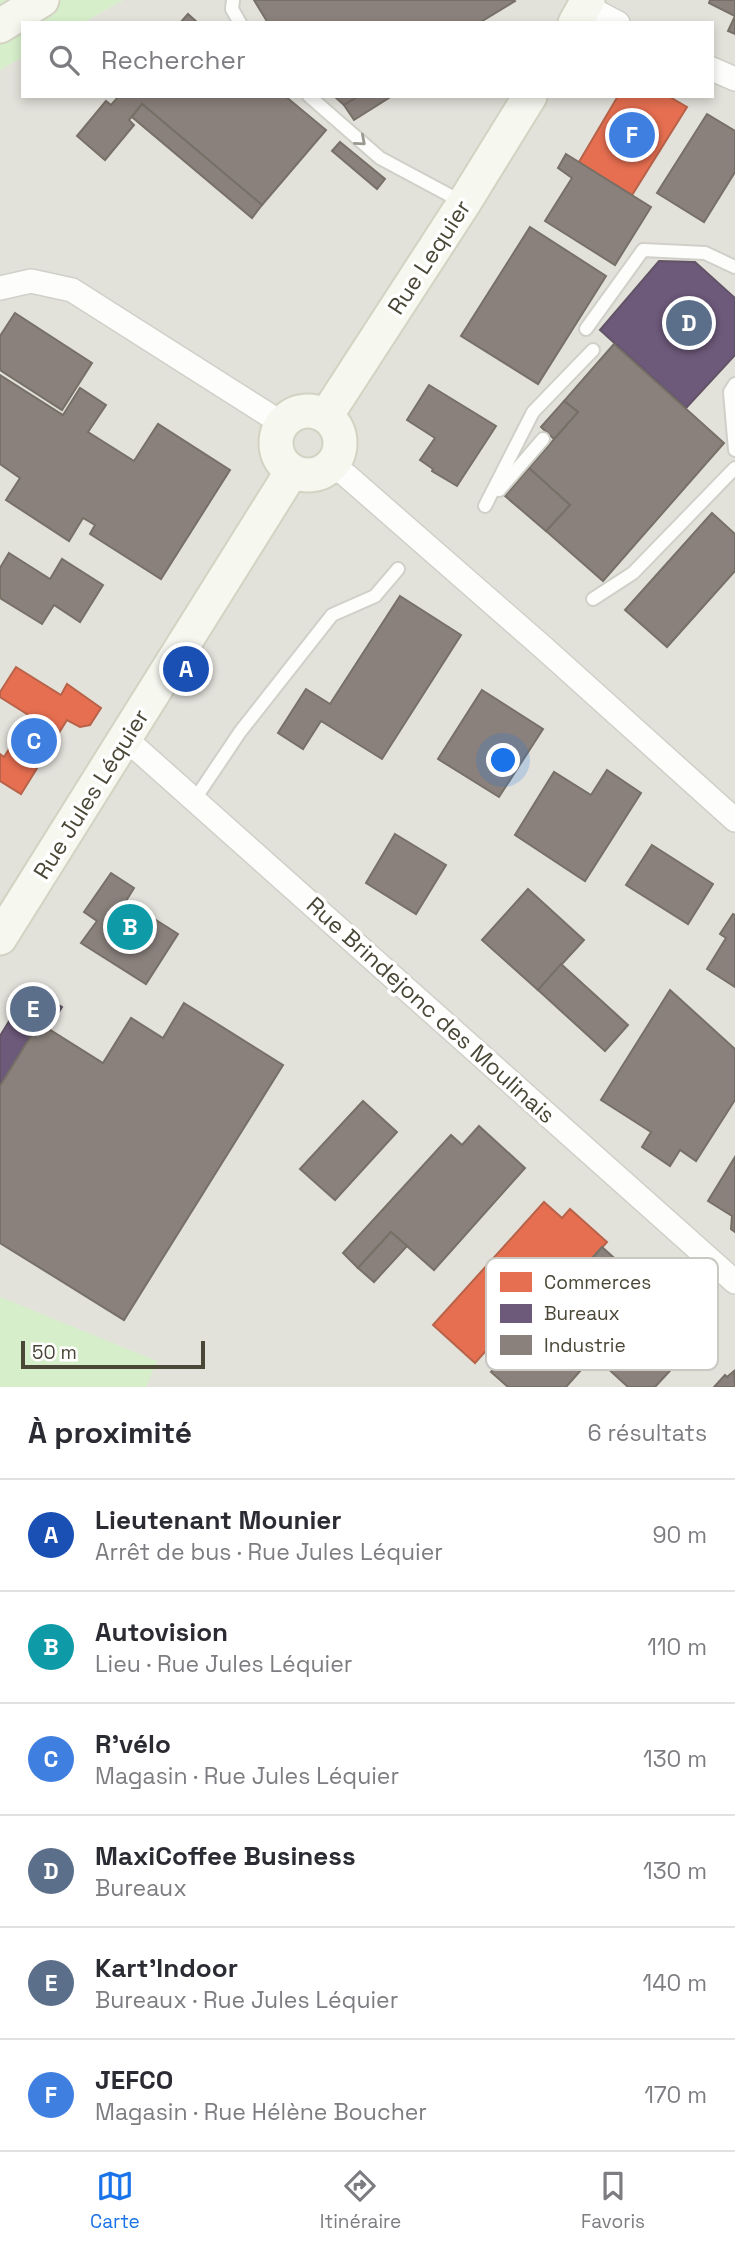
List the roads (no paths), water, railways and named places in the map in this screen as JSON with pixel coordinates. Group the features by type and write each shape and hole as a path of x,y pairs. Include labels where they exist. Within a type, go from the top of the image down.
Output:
{"street":[{"path":"0,26 42,0"},
{"path":"584,7 614,21"},
{"path":"714,70 735,79"},
{"name":"Rue Lequier","path":"326,416 529,98"},
{"path":"0,288 31,281 72,290 284,422"},
{"path":"308,411 326,416 338,430 340,439 337,458 323,472 302,475 292,471 283,463 276,443 284,422 299,412 308,411"},
{"path":"331,465 346,475 545,649 735,820"},
{"name":"Rue Jules Léquier","path":"0,938 292,471"},
{"name":"Rue Brindejonc des Moulinais","path":"126,739 708,1258"},
{"name":"Rue Brindejonc des Moulinais","path":"718,1267 735,1282"}],"lane":[{"path":"233,0 232,9 239,21"},
{"path":"311,98 380,158 464,203"},
{"path":"586,329 643,250 705,253 735,267"},
{"path":"543,439 485,506 533,412 593,350"},
{"path":"735,384 730,392 735,450"},
{"path":"593,599 633,573 735,468"},
{"path":"195,799 240,732 332,615 375,596 398,569"}],"place":[{"name":"JEFCO","path":"632,135"},
{"name":"MaxiCoffee Business","path":"689,323"},
{"name":"Lieutenant Mounier","path":"186,669"},
{"name":"R'vélo","path":"34,741"},
{"name":"Autovision","path":"130,927"},
{"name":"Kart'Indoor","path":"33,1009"}]}
